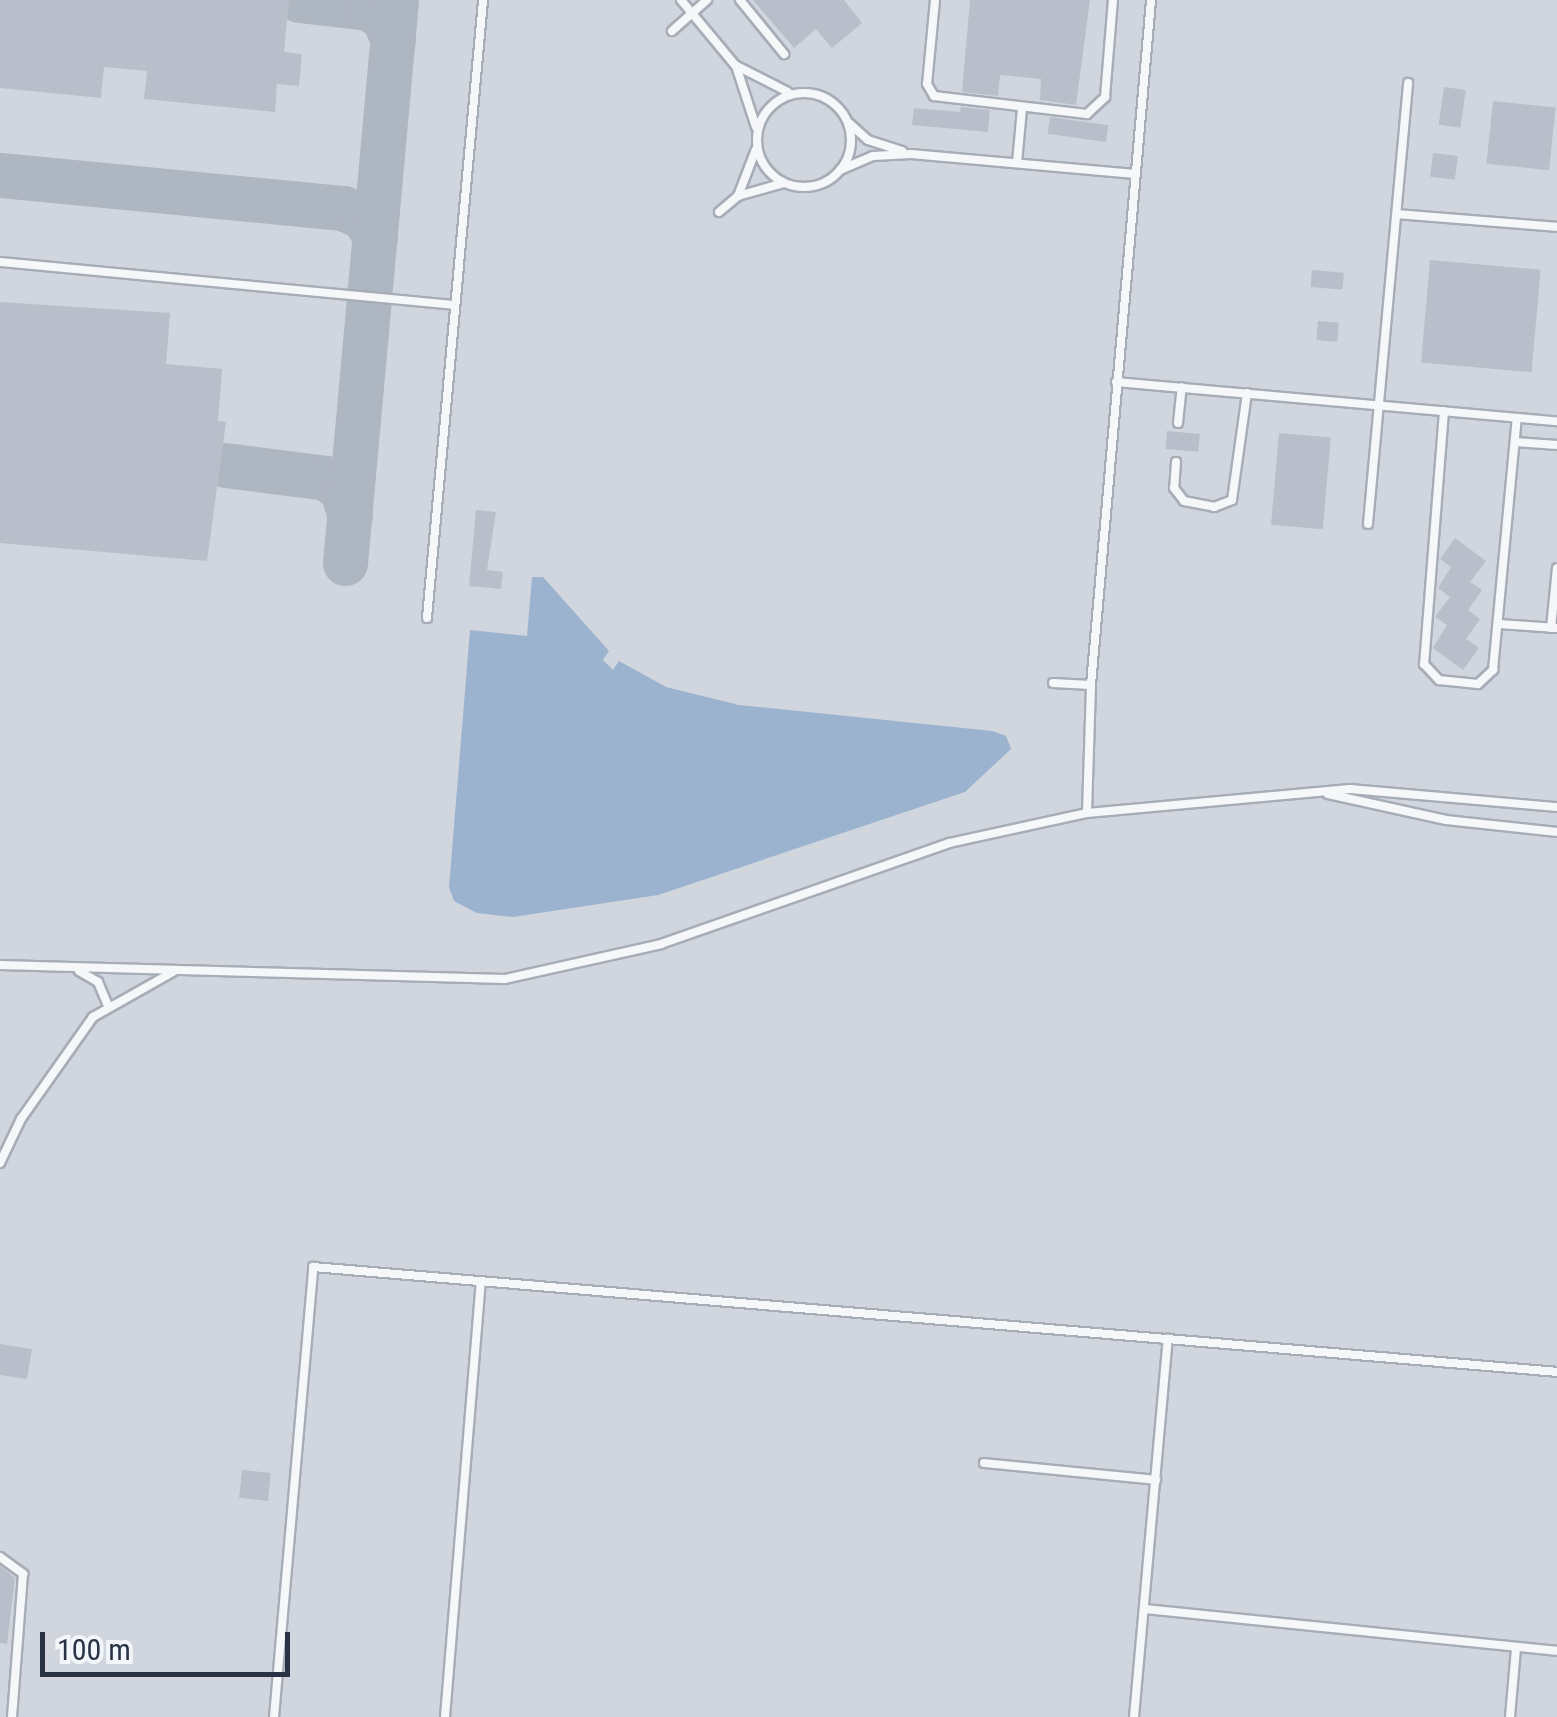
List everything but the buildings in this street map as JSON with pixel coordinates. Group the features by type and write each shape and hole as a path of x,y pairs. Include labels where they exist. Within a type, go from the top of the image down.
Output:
{"lane":[{"path":"427,618 483,0"},
{"path":"681,0 736,65 761,84 825,97 868,140 911,154"},
{"path":"672,31 707,0"},
{"path":"740,0 784,54"},
{"path":"935,0 930,92 945,101 1087,114 1098,108 1113,0"},
{"path":"1086,813 1090,685 1150,0"},
{"path":"736,65 757,130 757,148 738,196"},
{"path":"1368,524 1408,83"},
{"path":"757,130 770,106 793,93"},
{"path":"1016,163 1022,109"},
{"path":"840,170 851,141 847,120"},
{"path":"757,148 769,172 784,183"},
{"path":"719,212 738,196 784,183 820,184 840,170 873,156 911,154 1135,174"},
{"path":"1397,214 1557,227"},
{"path":"0,262 455,306"},
{"path":"1116,382 1557,421"},
{"path":"1178,423 1182,387"},
{"path":"1176,462 1174,488 1184,502 1214,507 1232,500 1247,393"},
{"path":"1444,410 1426,670 1439,680 1484,681 1495,663 1517,418"},
{"path":"1515,442 1557,445"},
{"path":"1499,624 1554,628 1557,568"},
{"path":"1053,683 1090,685"},
{"path":"0,965 505,979 662,944 949,843 1086,813 1376,789 1557,807"},
{"path":"1324,792 1422,816 1557,832"},
{"path":"70,968 98,982 108,1006"},
{"path":"0,1163 21,1119 108,1006 175,971"},
{"path":"274,1717 313,1268 1557,1372"},
{"path":"446,1717 481,1282"},
{"path":"1134,1717 1168,1339"},
{"path":"984,1464 1156,1480"},
{"path":"0,1557 23,1574 12,1717"},
{"path":"1144,1609 1557,1651"},
{"path":"1510,1717 1516,1648"}],"shaded area":[{"path":"0,0 1557,0 1557,1717 0,1717"}],"water":[{"path":"532,577 543,577 609,651 603,660 613,670 619,661 666,687 739,705 992,731 1006,736 1011,749 965,792 658,895 513,917 477,913 454,901 449,887 470,630 527,636"}],"taxiway":[{"path":"299,0 369,8 384,19 393,40"},
{"path":"345,563 396,0"},
{"path":"0,175 343,208 364,218 375,237"},
{"path":"225,465 326,478 342,490 350,516"}]}
